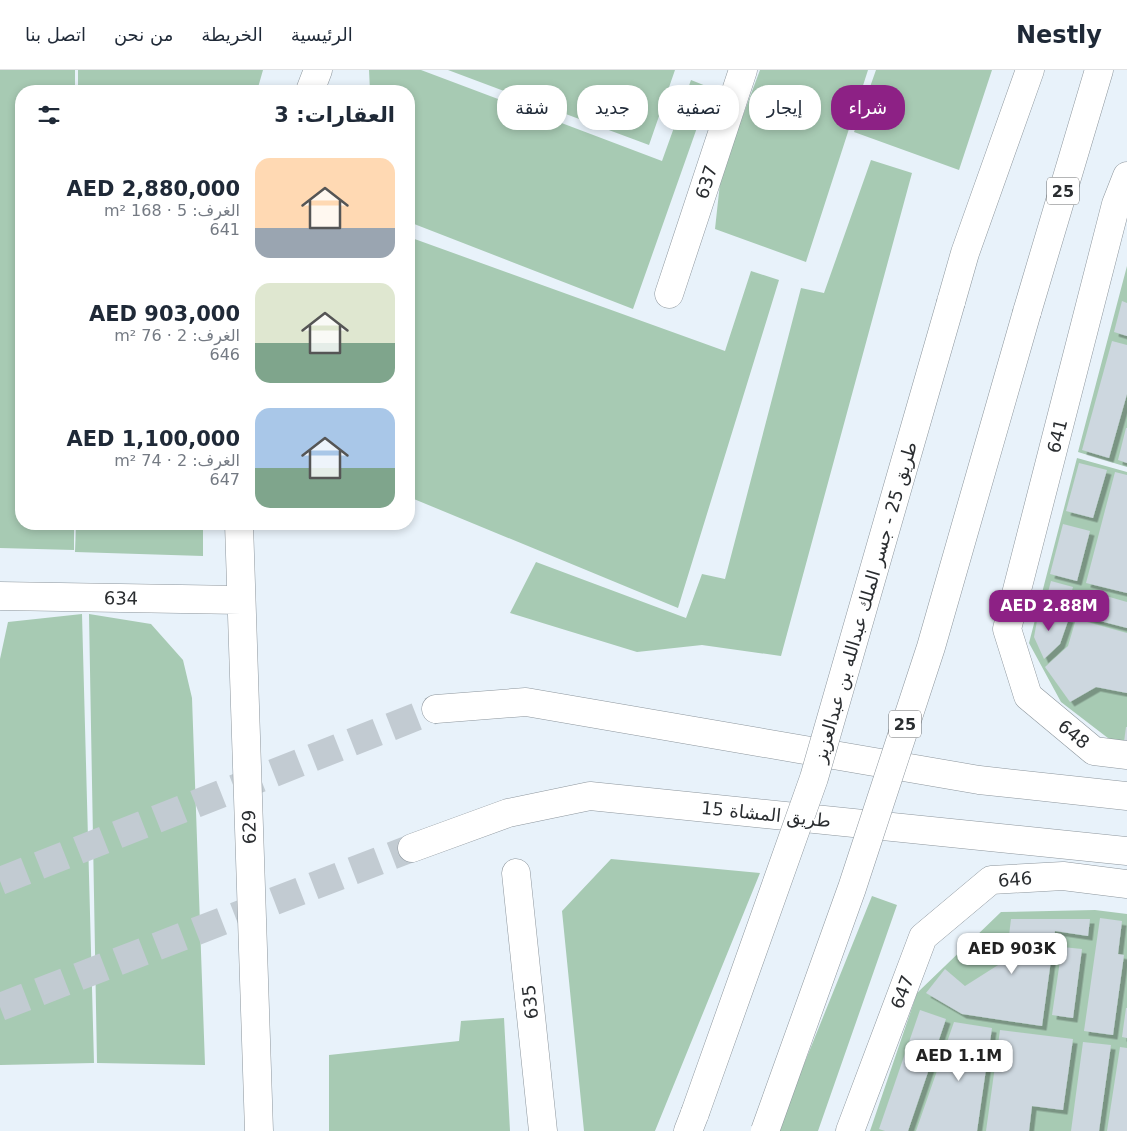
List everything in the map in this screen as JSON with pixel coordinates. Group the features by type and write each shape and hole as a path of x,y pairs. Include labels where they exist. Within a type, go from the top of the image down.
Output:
{"street":[{"path":"312,85 318,70"},
{"name":"637","path":"670,294 743,70"},
{"name":"طريق 25 - جسر الملك عبدالله بن عبدالعزيز","path":"691,1122 814,778 950,302 965,253 1030,70"},
{"name":"25","path":"765,1131 852,888 931,647 1099,70"},
{"name":"641","path":"1028,696 1007,629 1116,204 1127,176"},
{"name":"629","path":"239,530 259,1131"},
{"name":"634","path":"0,596 241,600"},
{"name":"648","path":"1028,696 1094,751 1127,755"},
{"path":"436,709 526,702 979,780 1127,796"},
{"name":"طريق المشاة 15","path":"412,848 508,813 590,796 1127,851"},
{"name":"635","path":"516,873 543,1131"},
{"name":"646","path":"923,937 991,880 1063,876 1127,884"},
{"name":"647","path":"850,1131 923,937"}],"green space":[{"path":"0,70 75,70 75,85 15,85 15,530 74,530 74,550 0,548"},
{"path":"78,70 263,70 259,85 78,85"},
{"path":"369,70 421,70 497,99 497,130 567,130 567,125 662,161 673,130 696,130 633,309 415,224 415,85 370,85"},
{"path":"448,70 675,70 670,85 658,85 658,119 649,145 609,130 648,130 648,85 577,85 577,118 567,114 567,85 497,85 497,88"},
{"path":"760,70 868,70 863,85 831,85 831,130 849,130 806,262 715,229 721,174 749,99 749,130 821,130 821,85 754,85"},
{"path":"876,70 992,70 959,170 854,132 855,130 905,130 905,85 871,85"},
{"path":"691,80 704,85 689,85"},
{"path":"871,160 912,173 781,656 702,645 637,652 510,613 536,562 686,618 702,574 725,579 801,288 824,293"},
{"path":"415,239 725,351 751,271 779,280 678,608 415,499"},
{"path":"1127,266 1127,467 1078,452"},
{"path":"1077,458 1127,472 1127,746 1117,745 1061,702 1029,643"},
{"path":"76,530 203,530 203,556 75,552"},
{"path":"82,614 94,1063 0,1065 0,659 8,622"},
{"path":"89,614 151,624 183,660 192,698 205,1065 97,1063"},
{"path":"611,859 760,873 655,1131 584,1131 562,911"},
{"path":"872,896 897,905 818,1131 777,1131"},
{"path":"1095,910 1127,914 1127,1131 870,1131 917,993 1001,912"},
{"path":"504,1018 510,1131 329,1131 329,1055 459,1041 461,1021"}],"building":[{"path":"1122,301 1127,303 1127,336 1114,332"},
{"path":"1112,341 1127,345 1127,394 1109,458 1082,450"},
{"path":"1127,428 1127,463 1118,460"},
{"path":"1079,463 1107,470 1093,518 1066,511"},
{"path":"1115,472 1127,475 1127,593 1086,583"},
{"path":"1063,524 1090,531 1077,581 1050,574"},
{"path":"1051,581 1073,587 1066,613 1044,607"},
{"path":"1085,590 1127,602 1127,628 1077,615"},
{"path":"1039,610 1069,618 1060,644 1044,659 1034,637"},
{"path":"1076,619 1127,633 1127,693 1096,687 1070,702 1045,667 1068,646"},
{"path":"1127,727 1127,743 1124,742"},
{"path":"1100,918 1122,921 1118,954 1124,955 1113,1035 1084,1031"},
{"path":"1011,919 1090,919 1088,936 1055,931 1042,1026 962,1014 926,993 945,969 965,986 1006,960"},
{"path":"1062,947 1082,949 1073,1018 1052,1015"},
{"path":"1127,1008 1127,1038 1122,1037"},
{"path":"920,1010 946,1019 908,1131 885,1131 879,1129"},
{"path":"954,1022 992,1028 977,1131 916,1131"},
{"path":"1000,1030 1073,1039 1063,1110 1032,1106 1029,1131 986,1131"},
{"path":"1083,1042 1111,1045 1099,1131 1071,1131"},
{"path":"1120,1047 1127,1048 1127,1131 1107,1131"}],"tunnel":[{"path":"0,881 436,709"},
{"path":"0,1007 412,848"}]}
